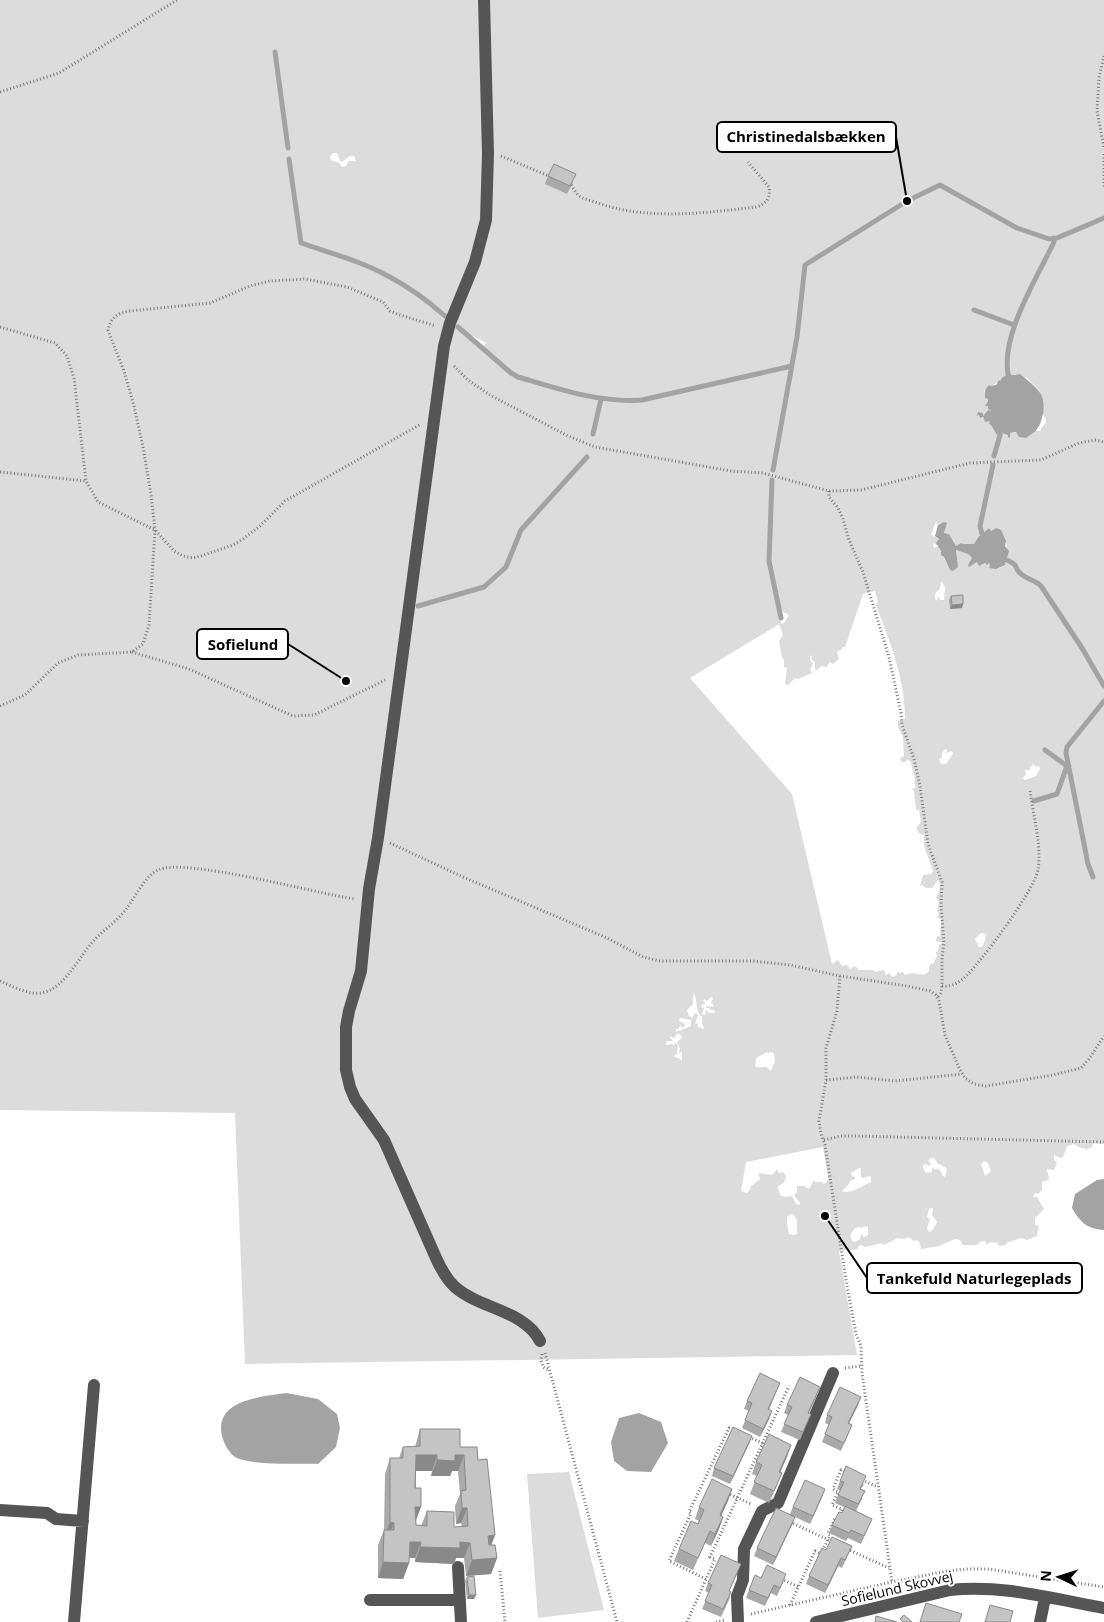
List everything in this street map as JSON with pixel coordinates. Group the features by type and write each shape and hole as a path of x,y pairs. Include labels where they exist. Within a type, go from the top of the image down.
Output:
{"street":[{"path":"484,0 488,154 487,211 475,262 448,331 442,361 368,901 361,971 346,1027 346,1070 350,1087 360,1108 384,1140 445,1276 461,1291 528,1326 540,1341"},
{"path":"738,1622 737,1596 742,1580 744,1549 762,1511 778,1503 833,1373"},
{"path":"74,1622 94,1385"},
{"path":"0,1510 47,1513 56,1519 83,1521"},
{"path":"458,1567 461,1622"},
{"name":"Sofielund Skovvej","path":"816,1622 950,1590 973,1588 995,1589 1104,1608"},
{"path":"1040,1622 1045,1598"},
{"path":"370,1600 460,1600"}],"path":[{"path":"0,92 59,73 177,0"},
{"path":"1104,56 1099,78 1097,111 1104,148"},
{"path":"488,154 509,158 547,175"},
{"path":"1104,154 1104,187"},
{"path":"571,185 576,194 586,200 630,211 690,214 756,207 764,204 767,200 769,187 748,162"},
{"path":"132,652 143,644 149,626 155,530 143,447 136,414 124,371 108,330 114,317 120,313 210,303 250,286 270,280 305,279 346,287 383,302 390,311 427,322 448,331"},
{"path":"0,327 55,343 67,356 74,378 86,481 98,502 155,530 174,551 183,556 193,558 233,545 252,534 285,501 434,416"},
{"path":"442,361 456,367 468,380 490,395 566,435 595,447 731,470 763,473 829,491 861,490 970,462 1041,460 1079,443 1095,440 1104,442"},
{"path":"0,472 86,481"},
{"path":"829,491 829,497 838,508 843,519 849,540 863,572 889,657 902,713 902,725 918,774 930,850 942,882 941,905 944,935 942,986 938,997"},
{"path":"0,706 25,695 58,663 78,655 132,652 189,669 294,716 314,715 400,673"},
{"path":"942,986 949,986 958,982 971,971 1034,882 1038,871 1038,857 1030,790"},
{"path":"378,838 463,877 607,938 642,957 660,961 753,961 925,989 938,997 945,1034 962,1074 974,1084 986,1086 1053,1075 1081,1068 1104,1036"},
{"path":"0,981 32,993 48,992 54,988 74,968 90,945 125,911 150,875 168,867 209,870 339,897 368,901"},
{"path":"840,976 836,1012 826,1048 826,1080 819,1125 824,1140 848,1296 856,1334 861,1346 861,1366 892,1582"},
{"path":"826,1080 857,1077 895,1081 962,1074"},
{"path":"824,1140 842,1136 854,1136 1104,1142"},
{"path":"541,1360 542,1367 549,1368 617,1622"},
{"path":"854,1367 861,1366"},
{"path":"687,1622 716,1559 710,1557 789,1386"},
{"path":"706,1579 669,1561 729,1428 737,1432"},
{"path":"746,1435 771,1447"},
{"path":"790,1606 815,1551 821,1554 830,1535 828,1534 835,1518 838,1519 842,1509 832,1505 838,1492 833,1489 841,1470 848,1474"},
{"path":"856,1477 878,1487"},
{"path":"704,1482 712,1486"},
{"path":"720,1490 764,1510"},
{"path":"788,1521 837,1544"},
{"path":"846,1548 890,1568"},
{"path":"500,1570 505,1622"},
{"path":"775,1576 799,1587"}],"shaded area":[{"path":"0,0 1104,0 1104,1143 1093,1143 1092,1147 1085,1150 1074,1144 1067,1146 1063,1157 1060,1158 1054,1155 1054,1160 1057,1163 1054,1170 1047,1169 1049,1179 1044,1182 1042,1181 1042,1190 1038,1194 1035,1193 1033,1197 1037,1197 1044,1209 1035,1218 1035,1225 1039,1226 1037,1236 1027,1240 1021,1238 999,1246 997,1243 990,1242 987,1245 985,1241 977,1245 963,1245 960,1240 955,1239 939,1246 921,1249 920,1243 917,1240 914,1241 909,1237 904,1239 898,1238 884,1245 881,1243 866,1247 860,1245 857,1249 839,1251 857,1355 245,1364 235,1113 0,1110","holes":["333,153 337,153 342,162 350,156 354,156 356,161 349,161 346,166 342,167 339,163 331,160 330,157","473,336 486,343 482,348 475,346 476,343 469,338","1012,374 1027,378 1038,389 1043,399 1044,407 1042,414 1046,419 1046,423 1041,428 1041,431 1036,431 1026,438 1016,431 1015,433 1010,433 1010,435 1002,432 1002,434 998,433 990,421 984,421 979,415 983,416 988,410 992,411 988,406 985,406 989,401 985,398 984,391","936,522 938,525 941,523 945,529 944,533 949,534 956,546 961,543 974,544 989,528 991,531 996,528 1000,531 1006,543 1007,562 999,568 989,568 989,563 980,565 977,562 971,562 972,558 968,554 956,550 957,559 950,570 938,546 934,548 933,543 937,545 940,539 931,535","941,581 945,587 944,600 940,600 939,597 936,601 935,595 940,589","875,591 878,601 876,605 900,675 905,719 898,721 898,727 903,737 904,756 900,758 901,762 906,762 907,759 911,762 916,787 912,789 921,822 917,830 920,834 924,835 924,846 933,871 931,874 923,875 920,886 932,888 938,880 940,885 936,898 939,901 937,911 939,914 937,917 941,919 940,937 937,936 936,941 942,943 939,945 936,955 938,954 933,964 931,963 929,971 924,975 912,973 905,975 903,972 897,972 897,975 892,977 889,973 886,975 884,970 875,972 873,970 859,970 855,966 850,969 847,965 842,966 838,960 832,964 792,794 690,678 779,624 783,635 779,641 782,658 784,659 784,667 787,668 785,684 788,685 795,678 798,679 812,673 810,670 813,663 810,660 810,655 811,659 815,662 815,669 817,670 822,666 826,667 830,662 833,664 839,659 837,652 842,647 845,647 863,594","779,607 789,615 784,623 781,623","945,749 947,750 946,753 952,751 953,754 946,764 941,764 939,759 942,758 942,753","1034,764 1035,767 1039,766 1040,769 1036,776 1025,780 1023,778 1026,774 1025,770 1030,770 1030,767","981,933 986,934 982,947 979,947 975,939","693,993 698,1011 702,1016 704,1029 698,1027 698,1023 695,1024 698,1015 695,1013 692,1018 687,1010 693,1004","711,997 713,998 711,1003 714,1007 706,1006 706,1008 714,1010 715,1013 709,1013 705,1009 706,1014 702,1014 704,1008 701,1007 706,1003 703,1001 704,999 707,1001","680,1018 691,1020 691,1026 676,1032 676,1029 680,1026 684,1028 685,1024 679,1021","677,1034 680,1034 682,1038 677,1042 680,1048 679,1053 682,1052 682,1060 673,1056 677,1054 678,1045 675,1043 674,1045 667,1045 666,1043 667,1041 673,1041 669,1036 674,1038","767,1052 769,1054 769,1052 772,1052 775,1062 771,1071 766,1067 755,1067 756,1058","823,1147 828,1177 827,1182 824,1184 814,1180 809,1189 804,1186 797,1186 797,1192 794,1195 800,1203 799,1205 796,1204 792,1196 781,1196 778,1186 784,1183 786,1176 783,1172 779,1173 777,1169 772,1175 758,1173 760,1179 747,1193 741,1191 746,1162","934,1158 938,1164 947,1169 945,1177 940,1170 932,1168 932,1172 926,1173 923,1168 923,1165 929,1166 931,1164 928,1161","984,1161 988,1163 991,1171 985,1176 981,1164","861,1168 861,1176 863,1178 871,1177 871,1182 852,1191 842,1191 855,1177 851,1173","933,1208 932,1215 937,1222 933,1230 929,1232 927,1228 930,1219 927,1217 929,1209","791,1214 797,1220 797,1234 789,1234 787,1217","868,1227 868,1235 864,1237 861,1234 860,1239 855,1242 852,1241 850,1235 855,1228"]},
{"path":"1008,374 1020,374 1037,389 1043,399 1044,405 1040,424 1036,431 1026,438 1019,437 1016,432 1010,433 1008,438 1008,435 1002,433 1003,435 999,433 997,435 989,424 990,421 985,422 983,417 977,416 978,412 983,413 983,416 988,410 992,411 988,409 988,406 985,406 988,401 985,398 986,389 989,385 996,385 999,380"},
{"path":"944,522 947,523 944,533 949,534 956,546 961,543 974,544 979,536 982,536 989,528 991,531 996,528 1001,530 1006,541 1005,546 1009,551 1005,565 996,569 989,568 989,563 979,566 977,562 969,567 968,565 972,558 968,554 956,550 958,567 953,571 950,570 936,543 939,539 935,536 938,525"},
{"path":"1104,1179 1104,1230 1085,1224 1072,1208 1075,1194 1097,1180"},
{"path":"286,1393 318,1399 337,1414 340,1428 336,1447 318,1464 266,1463 245,1461 234,1457 222,1436 221,1424 225,1414 232,1407 242,1402"},
{"path":"639,1413 661,1422 668,1443 651,1472 627,1471 614,1461 611,1442 619,1418"},
{"path":"569,1472 604,1610 538,1618 527,1474"}],"building":[{"path":"554,164 576,174 570,186 548,176"},
{"path":"963,595 963,604 952,605 951,596"},
{"path":"760,1373 780,1383 768,1409 772,1411 763,1429 745,1420 752,1403 747,1401"},
{"path":"800,1377 820,1387 808,1413 811,1414 803,1432 784,1424 792,1407 787,1405"},
{"path":"840,1387 861,1397 848,1423 852,1425 844,1443 825,1434 832,1417 827,1415"},
{"path":"733,1427 752,1436 733,1476 714,1468"},
{"path":"420,1429 460,1429 460,1447 477,1447 478,1460 487,1459 495,1535 488,1536 489,1545 495,1545 497,1558 472,1560 470,1543 460,1542 460,1548 420,1547 421,1542 410,1542 409,1563 383,1562 384,1530 394,1530 394,1523 390,1522 390,1458 403,1458 403,1447 420,1446","holes":["416,1455 437,1455 437,1460 455,1461 455,1455 464,1455 466,1490 461,1491 462,1508 467,1508 468,1526 454,1527 454,1512 427,1511 427,1526 416,1525 415,1507 421,1507 421,1488 415,1488"]},
{"path":"769,1434 791,1445 779,1472 782,1473 774,1491 754,1482 762,1465 756,1462"},
{"path":"846,1466 866,1476 860,1489 865,1491 858,1504 838,1495 844,1482 840,1481"},
{"path":"712,1479 732,1489 720,1515 723,1517 715,1534 710,1531 698,1558 679,1549 691,1521 698,1524 704,1510 699,1507"},
{"path":"805,1480 825,1489 813,1516 793,1507"},
{"path":"845,1506 872,1519 864,1536 851,1530 849,1533 832,1525 839,1512 842,1513"},
{"path":"776,1508 795,1517 776,1557 757,1548"},
{"path":"832,1537 852,1546 845,1560 841,1558 828,1585 809,1576 822,1548 826,1550"},
{"path":"721,1555 741,1564 723,1609 705,1601 712,1585 708,1583"},
{"path":"767,1565 786,1574 780,1588 774,1585 768,1598 749,1590 755,1575 761,1578"},
{"path":"474,1576 476,1595 469,1595 467,1577"},
{"path":"926,1603 962,1614 959,1622 920,1622"},
{"path":"990,1605 1013,1611 1010,1622 985,1622"},
{"path":"904,1615 912,1622 903,1622 900,1619"},
{"path":"876,1616 897,1622 875,1622"}],"waterway":[{"path":"275,52 288,148"},
{"path":"289,159 301,243 367,266 396,280 425,299 445,316"},
{"path":"773,470 797,337 805,265 907,201 940,185 1017,228 1049,239 1057,238 1104,218"},
{"path":"1008,374 1007,358 1015,324 1054,242 1054,238"},
{"path":"974,310 1014,325"},
{"path":"458,327 518,377 579,394 610,399 642,400 792,366"},
{"path":"593,434 601,399"},
{"path":"994,456 1000,435"},
{"path":"418,606 484,587 506,567 521,530 587,457"},
{"path":"982,534 980,526 993,465"},
{"path":"772,480 769,561 781,618"},
{"path":"1007,560 1014,564 1022,575 1041,586 1082,648 1104,686"},
{"path":"1093,877 1088,864 1066,753 1067,747 1104,701"},
{"path":"1045,750 1069,766"},
{"path":"1034,801 1057,794 1067,766"}],"place":[{"name":"Christinedalsbækken","path":"907,201"},
{"name":"Sofielund","path":"346,681"},
{"name":"Tankefuld Naturlegeplads","path":"825,1216"}]}
